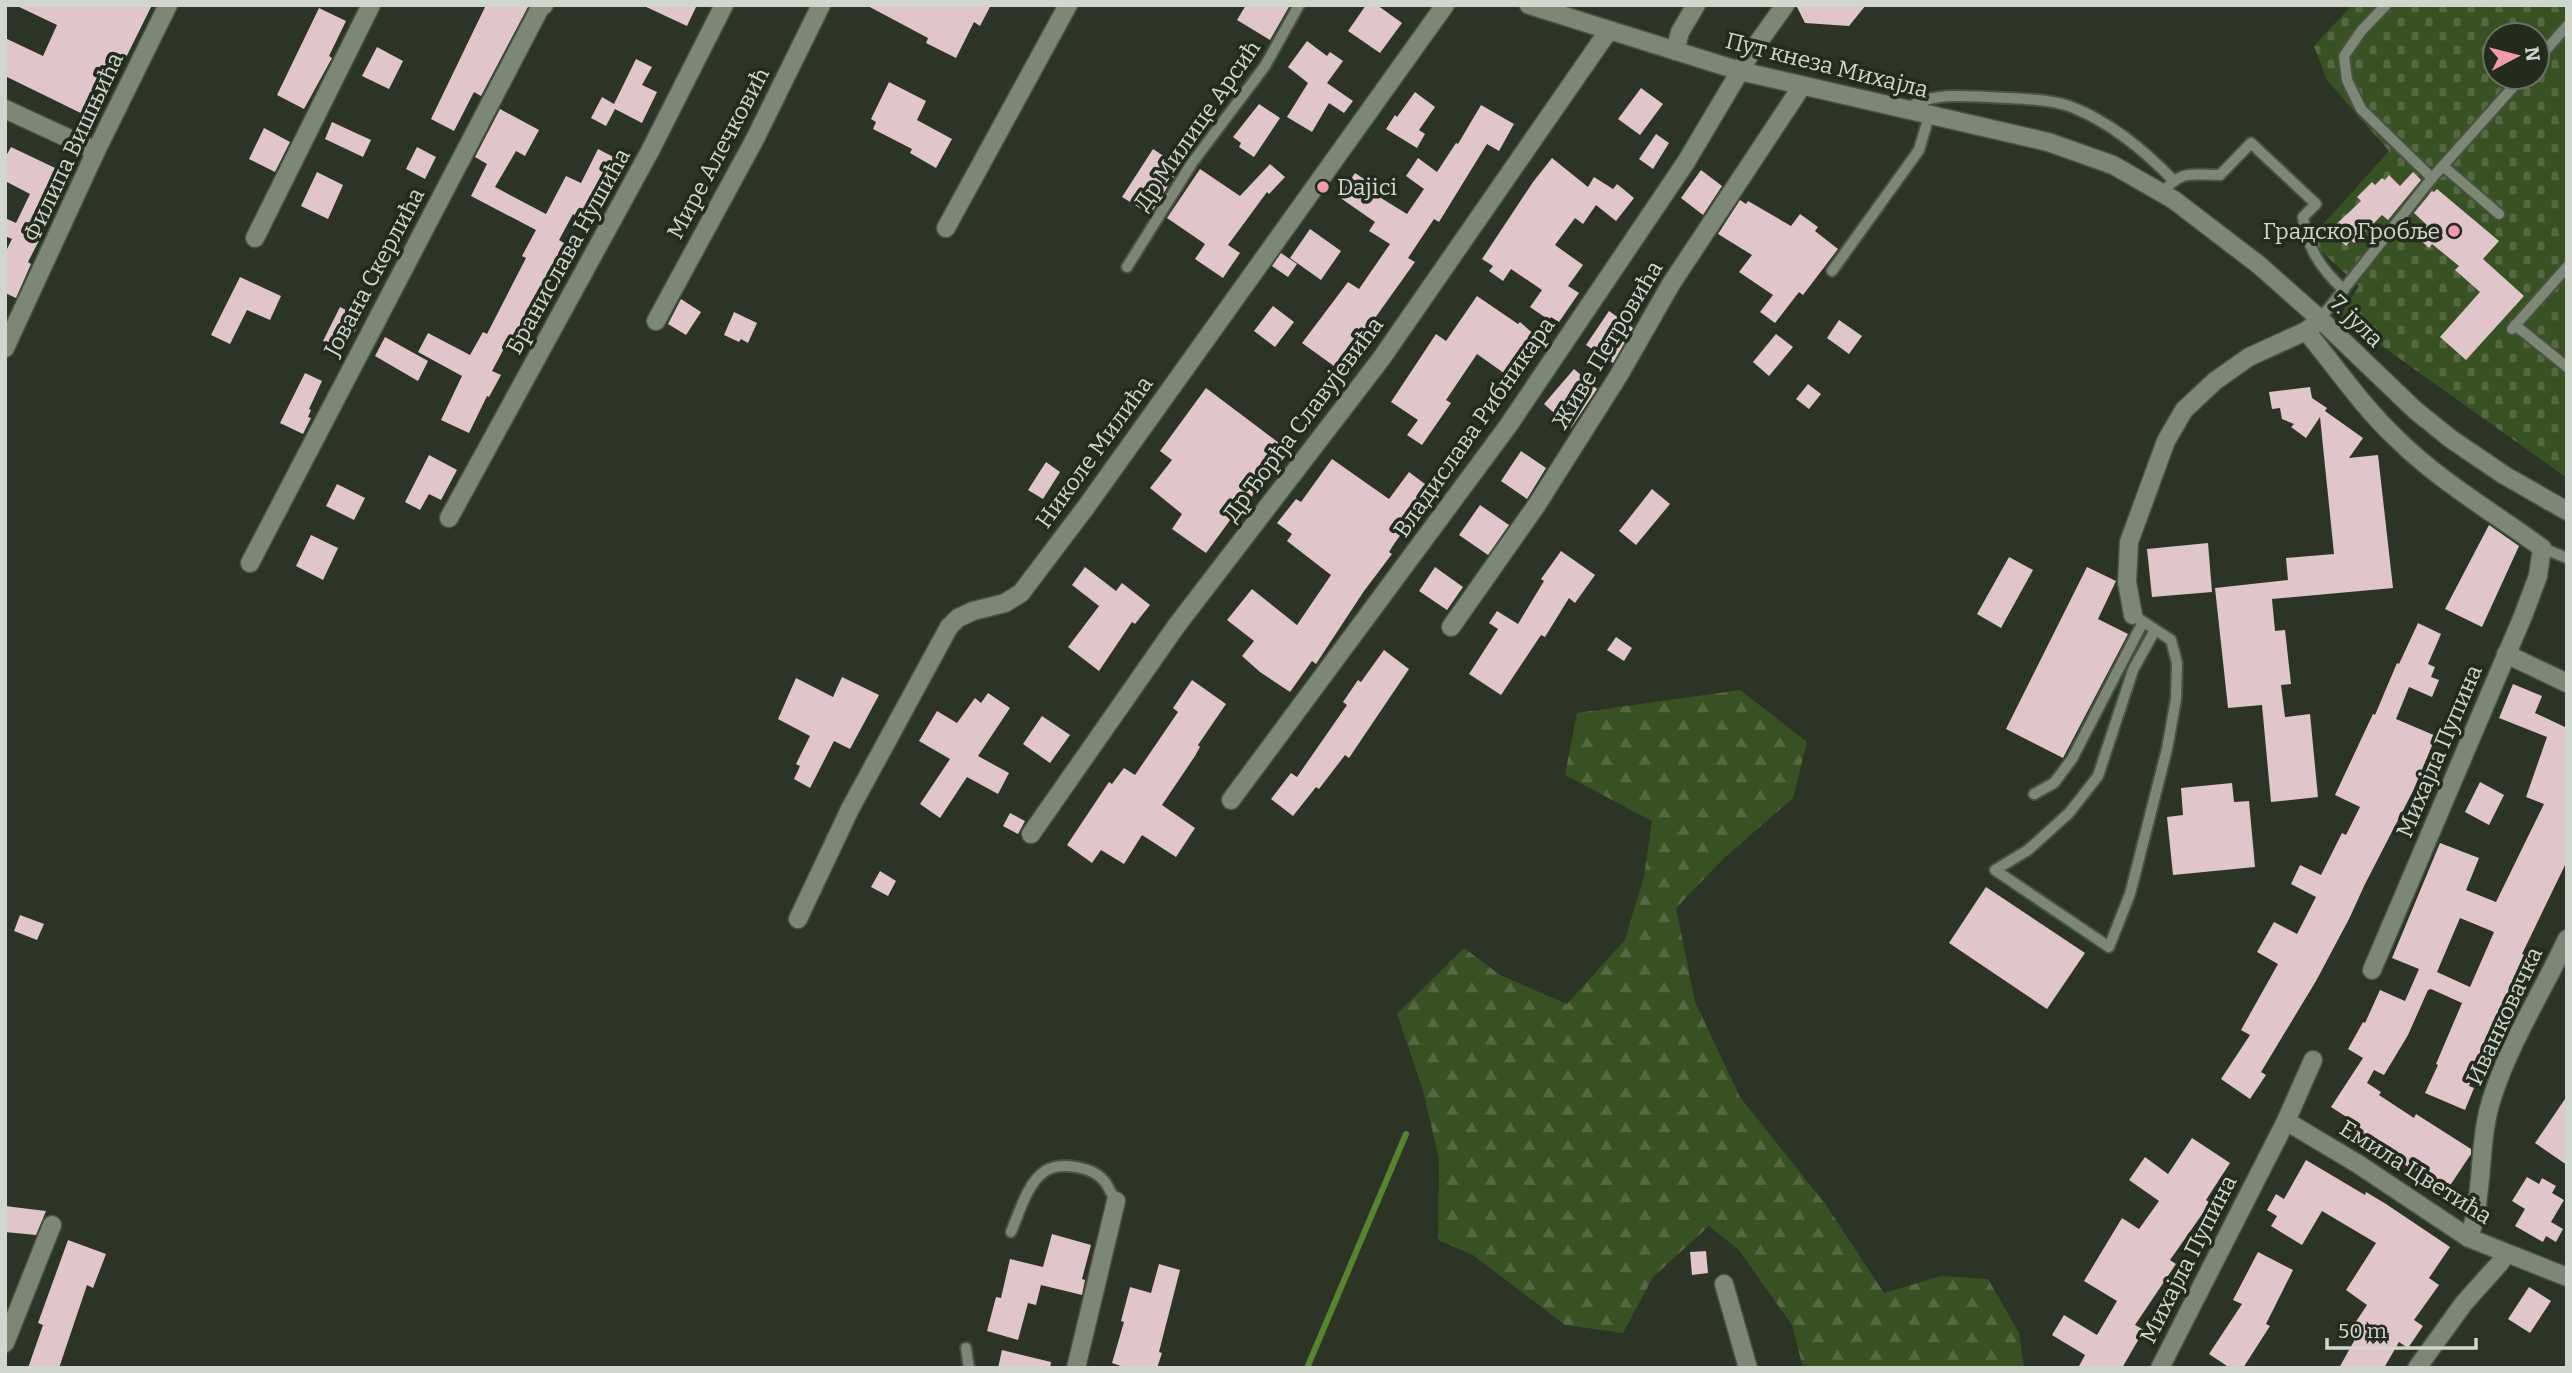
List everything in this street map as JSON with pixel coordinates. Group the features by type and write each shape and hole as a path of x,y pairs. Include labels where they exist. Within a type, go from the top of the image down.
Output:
{"street":[{"name":"Филипа Вишњића","path":"5,348 10,327 168,5"},
{"path":"255,237 371,5"},
{"name":"Јована Скерлића","path":"250,563 540,8 544,5"},
{"name":"Бранислава Нушића","path":"449,518 650,151 724,5"},
{"name":"Мире Алечковић","path":"656,321 755,139 821,5"},
{"path":"946,228 1068,5"},
{"name":"Николе Милића","path":"799,919 850,809 949,627 958,618 973,611 1006,603 1021,593 1086,507 1445,5"},
{"name":"Пут кнеза Михајла","path":"1530,5 1740,71 2048,142 2113,165"},
{"path":"1675,51 1680,32 1696,5"},
{"name":"Владислава Рибникара","path":"1231,800 1508,426 1686,162 1752,51 1785,5"},
{"name":"Др Ђорђа Славујевића","path":"1031,834 1177,625 1381,359 1609,30"},
{"name":"Живе Петровића","path":"1451,628 1536,506 1619,375 1671,284 1802,86"},
{"path":"5,109 96,151"},
{"name":"7. јула","path":"2113,165 2168,186 2320,319 2431,424 2504,475 2567,511"},
{"path":"2138,619 2127,583 2129,542 2166,441 2184,410 2215,381 2249,357 2306,331 2320,319"},
{"path":"2306,331 2359,399 2397,440 2465,494 2542,548"},
{"name":"Михајла Пупина","path":"2372,970 2538,576 2542,548"},
{"path":"2506,654 2567,683"},
{"name":"Иванковачка","path":"2469,1238 2477,1216 2482,1153 2492,1097 2528,1013 2562,960 2567,939"},
{"name":"Михајла Пупина","path":"2160,1368 2286,1121 2314,1060"},
{"name":"Емила Цветића","path":"2286,1121 2358,1164 2469,1238 2505,1254 2565,1272"},
{"path":"1076,1368 1116,1201"},
{"path":"5,1343 52,1225"},
{"path":"2417,1368 2464,1303 2505,1254"},
{"path":"1724,1284 1748,1368"}],"lane":[{"name":"Др Милице Арсић","path":"1127,267 1192,163 1265,66 1299,5"},
{"path":"2386,5 2362,30 2344,56 2347,80 2361,108 2432,178"},
{"path":"2551,44 2567,26"},
{"path":"2320,319 2432,178 2510,91"},
{"path":"1832,271 1919,150 1921,114 1915,104 1927,99 1957,95 2025,99 2072,107 2113,129 2151,157 2168,186 2185,175 2220,175 2251,144 2316,204 2303,217 2306,238 2327,275 2344,290"},
{"path":"2443,166 2499,214"},
{"path":"2567,267 2513,327 2567,368"},
{"path":"2542,548 2567,558"},
{"path":"2034,794 2054,783 2072,759 2138,619 2155,629 2171,640 2177,663 2176,699 2167,749 2130,894 2109,947 1995,870 2028,850 2069,813 2098,776 2133,670 2155,629"},
{"path":"1010,1233 1032,1187 1044,1171 1056,1167 1088,1170 1104,1180 1116,1201"},
{"path":"967,1348 969,1368"}],"green space":[{"path":"2352,5 2567,5 2567,478 2340,316 2359,286 2309,240 2389,151 2327,80 2314,46"},
{"path":"1740,690 1807,742 1793,798 1723,859 1676,908 1695,1002 1740,1097 1826,1205 1884,1293 1941,1276 1988,1279 2019,1333 2024,1368 1803,1368 1792,1325 1739,1250 1709,1226 1653,1277 1623,1333 1565,1325 1473,1255 1438,1240 1439,1158 1422,1087 1397,1014 1464,948 1500,975 1567,1004 1625,940 1644,876 1652,821 1565,775 1577,713"}],"building":[{"path":"15,5 152,5 95,120 5,76 5,38 43,56 57,25"},
{"path":"486,5 529,5 481,96 474,92 454,131 431,119"},
{"path":"642,5 697,5 687,26"},
{"path":"866,5 991,5 980,26 974,22 956,58 926,43 928,38"},
{"path":"1246,5 1290,5 1270,40 1237,20"},
{"path":"1366,5 1377,5 1402,23 1380,53 1348,31"},
{"path":"1796,5 1866,5 1849,26 1805,23"},
{"path":"319,8 346,21 329,56 332,58 304,109 277,95"},
{"path":"1307,41 1327,56 1330,52 1343,61 1327,83 1353,101 1344,113 1329,103 1312,132 1287,117 1308,83 1288,67"},
{"path":"377,47 403,61 389,89 362,76"},
{"path":"636,59 652,67 642,85 657,92 642,123 615,109 606,126 591,118 602,97 614,104"},
{"path":"889,82 926,101 917,120 952,139 936,168 910,153 912,149 873,129 876,122 871,119"},
{"path":"1641,88 1663,104 1640,135 1618,119"},
{"path":"1415,92 1435,107 1419,130 1425,134 1417,148 1386,129"},
{"path":"1259,104 1280,118 1254,157 1239,147 1241,143 1233,137"},
{"path":"1481,105 1514,124 1499,151 1487,144 1439,222 1434,219 1408,258 1415,262 1360,339 1356,336 1334,366 1302,343 1348,282 1359,289 1390,244 1369,231 1375,222 1339,197 1355,173 1385,193 1381,198 1407,214 1424,189 1406,176 1418,158 1437,172 1456,143 1458,144"},
{"path":"500,109 539,130 525,156 516,151 495,187 546,214 566,176 581,183 598,149 623,162 609,188 603,185 585,221 573,214 559,240 564,243 538,293 542,295 519,339 511,335 492,371 501,375 489,397 487,396 469,433 441,420 462,376 418,352 428,333 470,355 483,332 487,334 526,258 522,256 536,230 471,196 487,164 475,157"},
{"path":"332,122 371,140 363,157 325,139"},
{"path":"264,128 290,142 275,172 249,159"},
{"path":"1656,134 1669,143 1653,169 1639,159"},
{"path":"11,147 72,176 28,262 31,264 16,298 5,293 5,253 12,239 5,236 5,218 16,223 30,194 5,181 5,158"},
{"path":"417,147 436,157 425,179 406,169"},
{"path":"1153,149 1180,167 1153,210 1151,208 1148,213 1122,197"},
{"path":"1552,158 1588,187 1594,177 1613,189 1617,184 1634,198 1616,221 1596,205 1583,224 1575,218 1555,245 1583,265 1568,286 1579,293 1559,322 1551,317 1549,320 1530,307 1542,290 1511,269 1503,281 1489,271 1493,266 1482,259"},
{"path":"1270,164 1285,177 1269,194 1267,192 1228,245 1240,253 1223,278 1195,259 1205,244 1167,218 1200,169 1240,196"},
{"path":"1701,170 1722,186 1703,215 1681,198"},
{"path":"317,172 343,185 328,219 301,206"},
{"path":"2413,172 2421,180 2388,220 2382,215 2354,243 2351,240 2346,246 2330,230 2361,201 2357,197 2372,182 2375,185 2389,175 2400,186"},
{"path":"2437,189 2499,241 2483,259 2524,296 2466,360 2440,337 2480,292 2455,270 2459,266 2432,244 2429,248 2417,237 2427,225 2414,213 2432,191"},
{"path":"1740,200 1746,204 1748,201 1791,226 1800,214 1818,227 1815,231 1838,249 1803,295 1799,292 1775,323 1760,312 1773,295 1739,272 1752,255 1718,234"},
{"path":"1310,229 1341,251 1321,280 1290,258"},
{"path":"1281,253 1297,264 1288,277 1272,266"},
{"path":"240,277 281,296 270,320 247,310 230,344 211,335"},
{"path":"1477,296 1518,324 1520,322 1537,337 1527,350 1536,357 1518,383 1477,354 1446,400 1451,403 1422,445 1407,435 1418,420 1391,402 1436,334 1446,341"},
{"path":"681,299 701,312 686,335 668,324"},
{"path":"1273,306 1294,322 1275,347 1254,331"},
{"path":"340,307 362,318 354,333 350,331 346,339 342,337 337,348 323,341"},
{"path":"1609,311 1633,328 1613,363 1586,345"},
{"path":"734,312 757,323 748,343 724,335"},
{"path":"1839,320 1862,336 1849,354 1827,338"},
{"path":"1776,334 1793,347 1769,376 1753,362"},
{"path":"385,337 428,361 418,381 375,356"},
{"path":"1574,369 1597,389 1571,428 1544,404"},
{"path":"305,373 322,381 309,409 311,410 308,417 311,418 303,434 280,423"},
{"path":"1808,384 1821,394 1809,409 1796,399"},
{"path":"2310,387 2312,398 2327,408 2325,411 2363,438 2349,458 2378,455 2393,588 2272,599 2275,631 2285,630 2291,684 2281,685 2285,717 2310,714 2318,797 2271,802 2262,705 2228,708 2215,588 2288,580 2286,558 2334,554 2320,417 2306,438 2291,427 2294,424 2282,419 2280,408 2272,409 2269,392"},
{"path":"1206,388 1279,443 1252,479 1260,485 1206,553 1172,529 1182,514 1150,488 1172,460 1160,451"},
{"path":"1521,451 1546,468 1527,499 1501,481"},
{"path":"429,455 457,470 441,500 429,494 420,510 405,502"},
{"path":"1332,459 1389,499 1409,472 1433,490 1394,544 1389,552 1392,554 1316,664 1312,661 1290,692 1242,656 1254,641 1227,620 1252,589 1297,625 1331,575 1287,541 1292,534 1277,523 1296,499 1301,502"},
{"path":"1046,462 1060,472 1043,499 1028,490"},
{"path":"337,484 365,498 354,520 326,506"},
{"path":"1652,489 1670,504 1636,545 1619,531"},
{"path":"1480,505 1509,525 1488,555 1459,535"},
{"path":"2489,525 2519,546 2482,627 2445,609"},
{"path":"311,535 338,548 323,580 296,566"},
{"path":"2208,543 2212,592 2152,597 2147,549"},
{"path":"1561,551 1595,575 1575,603 1569,598 1545,637 1541,635 1501,695 1469,674 1498,629 1489,623 1497,611 1518,624 1544,581 1541,579"},
{"path":"2009,557 2033,570 2001,628 1977,614"},
{"path":"1085,567 1116,591 1122,583 1150,605 1135,624 1132,622 1099,671 1068,647 1099,606 1072,585"},
{"path":"1435,567 1463,587 1447,610 1419,591"},
{"path":"2087,567 2116,581 2098,619 2128,634 2063,758 2006,729"},
{"path":"2418,623 2441,634 2428,664 2435,667 2431,677 2439,680 2432,697 2409,687 2396,719 2436,736 2413,791 2349,919 2316,981 2261,1072 2266,1075 2250,1099 2221,1079 2250,1035 2241,1030 2278,964 2257,952 2274,922 2297,934 2316,897 2291,884 2300,865 2321,875 2342,833 2346,835 2360,807 2335,795"},
{"path":"1616,637 1632,648 1624,661 1607,650"},
{"path":"1384,650 1409,669 1349,758 1345,755 1319,789 1316,787 1293,816 1271,799 1291,773 1297,777 1347,705 1343,702 1358,680 1361,682"},
{"path":"842,677 879,695 850,749 834,741 810,788 794,779 800,766 796,764 810,736 778,719 796,678 833,697"},
{"path":"1192,680 1226,704 1162,805 1195,828 1176,857 1142,835 1124,864 1101,850 1092,863 1067,845 1109,782 1112,784 1124,768 1135,775 1178,712 1173,708"},
{"path":"2513,684 2542,696 2535,713 2567,728 2567,861 2522,954 2524,955 2518,969 2521,970 2506,1007 2501,1005 2469,1079 2469,1086 2474,1088 2465,1110 2425,1093 2462,1003 2431,989 2428,990 2408,1035 2384,1075 2374,1070 2367,1083 2381,1092 2379,1095 2414,1118 2416,1114 2471,1149 2471,1154 2447,1190 2354,1134 2359,1125 2331,1107 2363,1058 2348,1049 2363,1022 2365,1023 2380,990 2405,1001 2419,969 2392,958 2440,843 2479,858 2466,890 2496,902 2544,804 2526,797 2547,737 2499,718","holes":["2460,918 2494,932 2470,987 2437,972"]},
{"path":"988,693 1010,708 978,756 1009,773 998,794 967,777 940,818 920,804 950,759 919,741 937,711 957,723 975,698 981,703"},
{"path":"1042,716 1070,735 1050,763 1023,744"},
{"path":"2480,782 2504,795 2489,825 2465,812"},
{"path":"2232,783 2234,802 2249,801 2255,867 2173,875 2167,817 2183,815 2181,788"},
{"path":"1010,813 1025,821 1018,834 1003,826"},
{"path":"880,871 896,881 888,896 871,887"},
{"path":"1986,887 2085,953 2047,1009 1949,943"},
{"path":"20,915 44,924 37,940 14,931"},
{"path":"2567,1096 2567,1165 2535,1143"},
{"path":"2192,1138 2230,1163 2206,1200 2210,1203 2170,1260 2176,1264 2135,1325 2144,1330 2122,1368 2078,1368 2085,1355 2052,1335 2064,1315 2097,1335 2117,1301 2084,1281 2122,1218 2139,1229 2159,1201 2129,1180 2145,1157 2168,1174"},
{"path":"2306,1160 2365,1195 2366,1192 2386,1204 2450,1247 2429,1278 2439,1285 2414,1320 2423,1326 2408,1348 2399,1342 2384,1368 2339,1368 2358,1334 2351,1329 2367,1305 2346,1290 2376,1243 2322,1211 2302,1245 2271,1226 2277,1216 2267,1210 2276,1194 2284,1199"},
{"path":"2527,1177 2539,1184 2542,1178 2556,1186 2552,1193 2564,1200 2551,1222 2563,1229 2556,1242 2546,1236 2543,1242 2515,1226 2525,1209 2512,1201"},
{"path":"5,1206 46,1211 36,1235 5,1232"},
{"path":"1052,1234 1091,1245 1082,1279 1085,1280 1082,1295 1041,1285 1036,1305 1028,1303 1018,1340 987,1331 996,1297 1001,1298 1010,1259 1043,1267"},
{"path":"68,1240 106,1254 93,1288 87,1285 59,1368 28,1368 43,1325 38,1323"},
{"path":"1706,1251 1708,1273 1692,1275 1690,1252"},
{"path":"2258,1252 2293,1270 2266,1324 2270,1326 2243,1368 2230,1368 2209,1354 2242,1304 2233,1300"},
{"path":"1159,1264 1180,1270 1157,1368 1127,1368 1112,1363 1124,1322 1121,1321 1130,1287 1151,1293"},
{"path":"2529,1287 2551,1301 2530,1333 2508,1319"},
{"path":"1002,1350 1051,1362 1050,1368 998,1368"}],"waterway":[{"path":"1307,1368 1406,1134"}],"place":[{"name":"Dajici","path":"1323,187"},
{"name":"Градско Гробље","path":"2454,231"}]}
